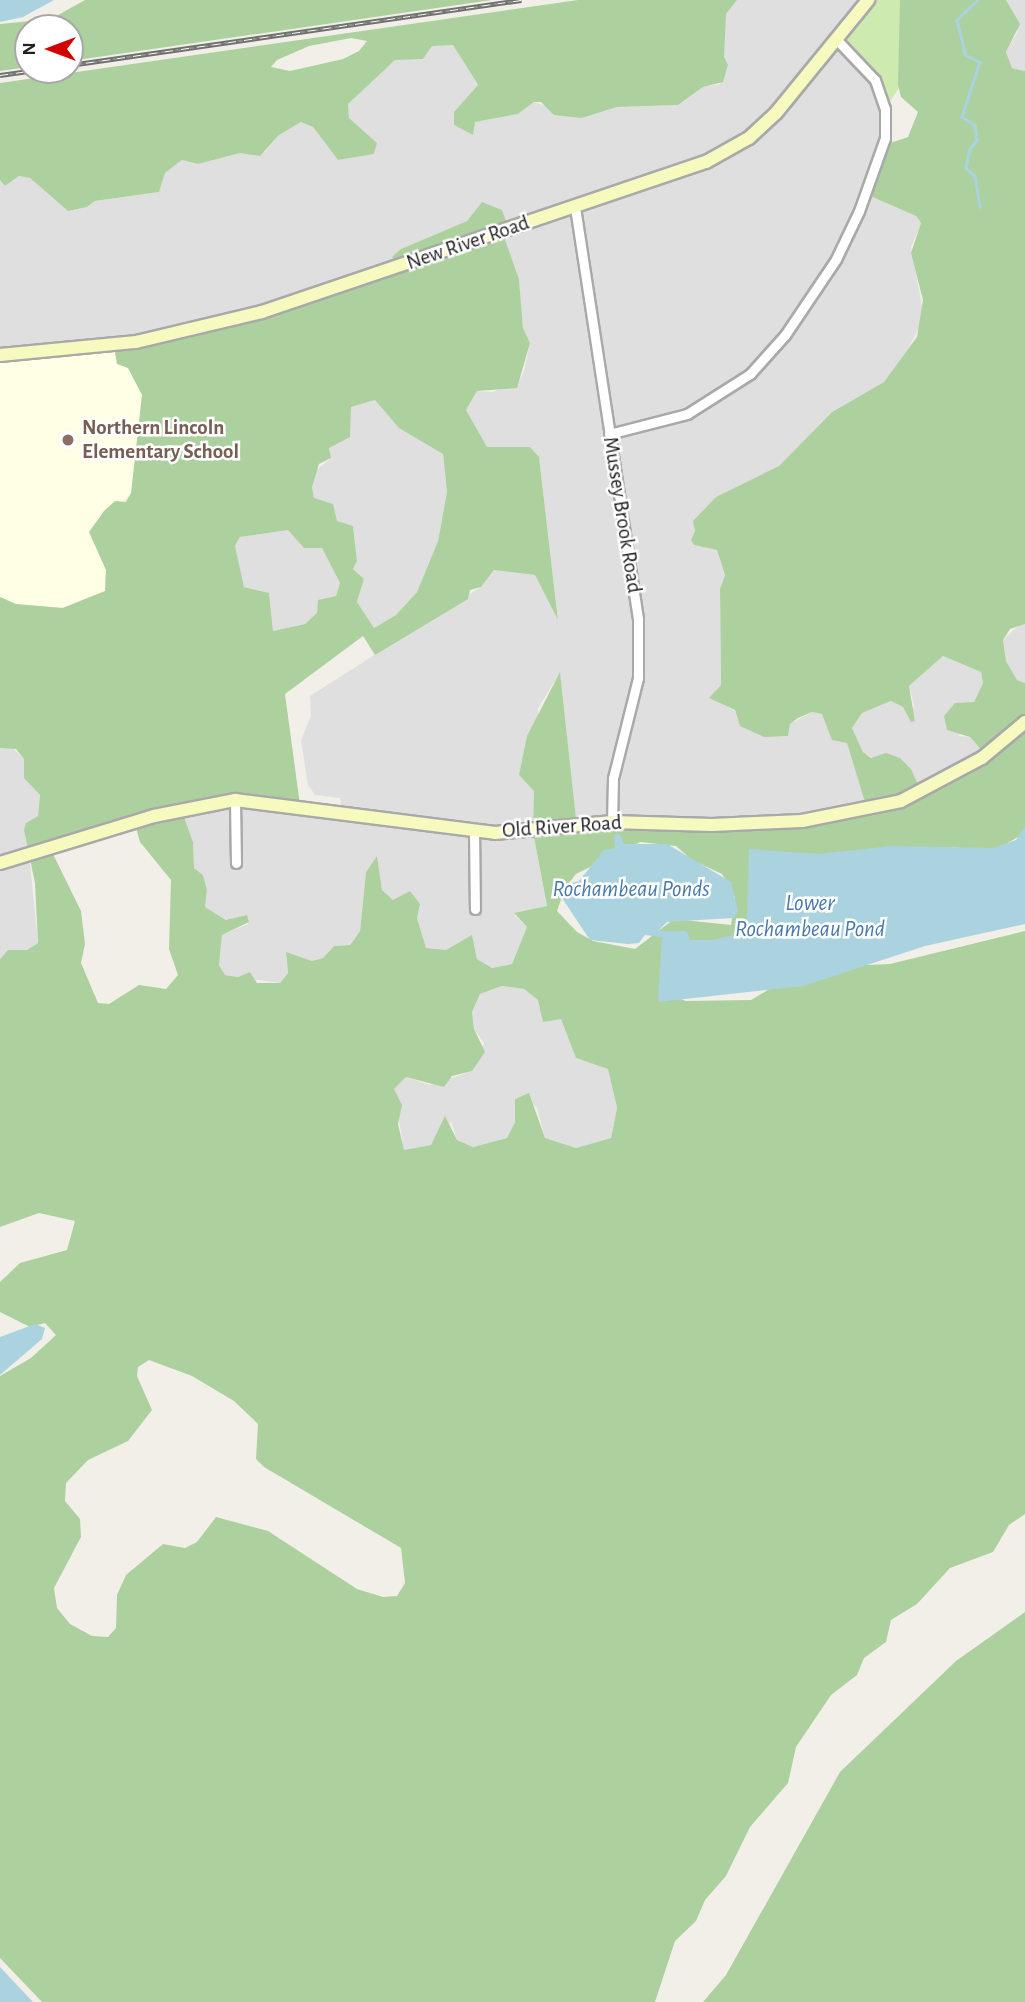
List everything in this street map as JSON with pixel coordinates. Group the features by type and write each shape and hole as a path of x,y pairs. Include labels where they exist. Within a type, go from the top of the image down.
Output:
{"main road":[{"name":"New River Road","path":"0,355 98,348 191,331 262,312 682,172 736,147 776,113 868,0"},
{"name":"Old River Road","path":"0,863 154,816 235,800 515,833 612,822 712,825 853,813 901,801 942,782 982,758 1025,722"}],"street":[{"path":"609,434 660,425 687,414 750,374 785,335 836,258 859,211 885,138 885,109 875,80 836,39"},
{"name":"Mussey Brook Road","path":"575,207 638,631 638,678 613,778 612,822"},
{"path":"235,800 236,863"},
{"path":"474,830 475,909"}],"shaded area":[{"path":"737,0 870,0 877,80 889,132 870,196 916,216 921,224 911,247 924,317 902,362 884,382 832,412 779,466 728,492 695,526 694,545 717,550 725,575 720,589 721,685 710,697 735,711 740,726 747,728 790,724 812,712 822,714 832,733 847,743 867,809 577,827 560,673 538,708 533,832 547,906 514,915 527,927 512,964 492,968 477,959 472,936 446,950 426,949 417,918 420,904 393,900 382,890 377,857 366,872 360,931 349,945 334,946 323,958 312,961 286,953 288,973 280,983 225,975 219,965 222,935 248,924 247,915 227,920 205,907 207,890 203,875 194,868 193,842 182,810 197,804 342,811 340,798 315,795 308,785 301,741 311,715 310,696 481,587 494,570 535,575 558,618 539,457 530,447 486,447 466,410 477,391 492,392 519,381 524,371 530,343 523,328 519,279 503,234 482,202 467,221 401,249 391,269 175,335 0,355 0,180 5,186 19,176 30,178 68,211 87,207 95,201 159,192 165,173 182,160 198,164 240,153 265,152 279,135 301,122 313,127 338,160 374,154 377,143 349,118 348,104 395,59 423,59 432,46 453,44 478,86 454,112 472,134 474,122 518,114 534,102 582,118 617,107 678,105 703,87 720,84 726,14"},
{"path":"1006,0 1025,0 1025,71 1012,68 1006,52 1018,31"},
{"name":"Northern Lincoln Elementary School","path":"115,352 117,363 128,368 142,394 132,493 89,532 106,570 105,591 61,608 16,604 0,597 0,359"},
{"path":"375,400 443,454 447,492 438,541 417,592 396,615 374,628 357,602 364,579 353,569 357,560 353,526 338,522 314,498 312,487 315,471 330,459 329,448 351,407"},
{"path":"288,530 296,534 299,543 322,548 340,583 336,596 305,624 273,631 269,593 244,587 235,547 240,537"},
{"path":"1020,624 1025,624 1025,683 1017,680 1006,661 1003,640"},
{"path":"943,656 981,672 983,683 974,702 967,706 959,736 970,737 984,753 923,791 863,752 852,728 862,713 891,701 903,707 911,721 914,705 909,686"},
{"path":"11,746 24,759 25,778 40,795 38,816 26,823 38,943 27,950 9,950 0,959 0,748"},
{"path":"502,986 524,989 561,1018 576,1058 608,1068 617,1108 611,1138 576,1148 545,1138 537,1108 523,1096 515,1099 515,1122 507,1138 473,1147 457,1140 451,1121 431,1145 404,1150 394,1089 406,1077 430,1085 472,1071 484,1043 474,1029 472,1012 480,994"}],"green space":[{"path":"85,0 492,0 84,59 84,14 60,14"},
{"path":"578,0 737,0 726,14 724,57 728,65 723,82 703,87 678,105 617,107 582,118 554,115 541,102 534,102 518,114 475,122 473,135 454,125 454,112 478,85 453,45 432,46 423,59 395,60 348,104 349,118 377,143 374,154 338,160 313,127 301,122 279,135 260,156 240,153 198,164 182,160 165,173 159,192 95,201 87,207 68,211 30,178 19,176 5,186 0,180 0,83 14,81 14,84 84,84 84,71","holes":["351,38 367,41 359,51 343,59 290,71 271,67 277,60 309,46"]},
{"path":"868,0 903,0 903,82 885,109 875,80 836,39"},
{"path":"900,0 1006,0 1020,24 1006,52 1012,68 1025,71 1025,624 1010,629 1003,640 1006,661 1017,680 1025,683 1025,833 994,851 952,847 748,941 692,942 681,934 662,992 686,1001 751,1000 788,978 842,966 890,964 1025,931 1025,1514 1009,1525 993,1552 950,1568 917,1604 891,1620 886,1642 864,1658 857,1675 831,1695 796,1747 788,1783 750,1827 726,1876 705,1900 696,1921 675,1941 655,2002 42,2002 0,1958 0,1376 31,1358 56,1335 45,1323 30,1327 0,1312 0,1282 20,1263 67,1250 75,1221 39,1213 0,1227 0,959 8,950 27,950 38,943 35,883 24,830 26,823 38,816 40,795 24,778 24,759 16,749 0,748 0,597 16,604 63,608 105,591 106,570 89,532 104,511 115,501 126,502 131,493 142,395 128,368 117,364 114,347 175,335 390,269 393,256 401,249 467,221 482,202 502,210 509,229 503,234 519,279 523,328 530,343 517,388 477,391 466,410 487,447 530,447 539,457 558,620 535,575 494,570 481,587 470,590 468,599 375,655 363,636 285,694 300,805 248,801 182,811 193,842 194,868 203,875 207,890 205,907 226,920 247,915 249,922 222,935 219,965 225,975 238,977 250,972 257,983 280,983 288,973 286,952 312,961 323,958 334,946 350,945 360,931 366,872 377,856 382,890 393,900 410,891 420,904 417,918 426,948 446,950 472,935 477,959 492,968 512,964 527,927 514,913 547,906 533,832 534,791 519,775 527,736 560,672 577,827 701,826 867,809 847,743 832,740 822,714 812,712 798,718 790,724 788,736 764,737 740,726 735,710 709,698 721,685 720,589 725,575 717,550 694,545 691,540 695,531 693,521 716,497 779,466 832,412 884,382 917,337 923,300 911,253 921,223 916,216 870,196 887,144 908,137 918,112 901,97 898,85","holes":["375,400 399,428 443,454 447,492 438,541 417,592 396,615 374,628 357,602 364,579 353,569 357,561 353,526 337,521 333,504 314,498 312,487 319,464 331,458 329,448 350,437 351,407","288,530 304,548 322,548 340,583 336,596 318,600 317,613 305,624 273,631 269,593 244,587 235,546 240,537","943,656 981,672 983,683 974,702 955,703 944,716 947,730 970,737 984,753 921,791 911,769 900,758 886,753 871,758 863,752 852,728 862,713 891,701 903,707 911,722 915,721 909,686","135,824 140,842 171,880 169,949 178,975 166,989 139,985 109,1004 98,1003 81,963 85,944 81,911 50,848","640,842 676,846 692,860 722,874 735,897 731,925 674,919 635,949 593,941 577,932 557,911 565,888 576,874","502,986 524,989 538,1000 543,1022 561,1019 576,1058 608,1069 617,1108 611,1138 576,1148 545,1138 529,1093 515,1099 515,1122 507,1138 473,1147 457,1140 445,1116 431,1145 404,1150 398,1124 402,1105 394,1089 406,1077 444,1087 452,1076 472,1071 485,1052 474,1029 472,1012 480,994","149,1360 192,1376 234,1401 258,1424 256,1459 264,1467 401,1548 405,1583 397,1596 383,1597 357,1589 268,1531 216,1517 197,1542 185,1548 163,1544 126,1575 117,1595 116,1628 108,1637 92,1636 70,1624 57,1608 54,1588 81,1537 80,1519 65,1501 66,1483 88,1460 128,1441 152,1410 137,1376 138,1367"]},
{"path":"14,23 14,69 0,71 0,24"},
{"path":"1025,1612 1025,2002 703,2002 726,1975 840,1772 956,1661"}],"water":[{"path":"0,0 54,0 28,14 14,14 14,19 0,22"},
{"name":"Lower Rochambeau Pond","path":"1025,826 1025,924 925,946 803,986 658,1002 662,937 645,935 639,943 628,944 590,940 560,895 560,886 579,881 604,850 615,848 614,835 620,834 624,844 667,844 731,882 738,911 733,918 667,922 658,931 687,931 690,940 712,940 739,934 747,926 749,849 819,854 892,846 993,848 1016,840"},
{"path":"35,1324 45,1328 42,1339 0,1375 0,1337"},
{"path":"0,1967 33,2002 0,2002"}],"waterway":[{"path":"978,0 957,20 966,55 980,62 962,117 975,125 977,141 970,149 966,168 975,176 980,207"}],"railway":[{"path":"84,63 521,0"},
{"path":"0,75 14,73"}],"place":[{"name":"Northern Lincoln Elementary School","path":"68,440"}],"water label":[{"name":"Rochambeau Ponds","path":"631,890"}]}
